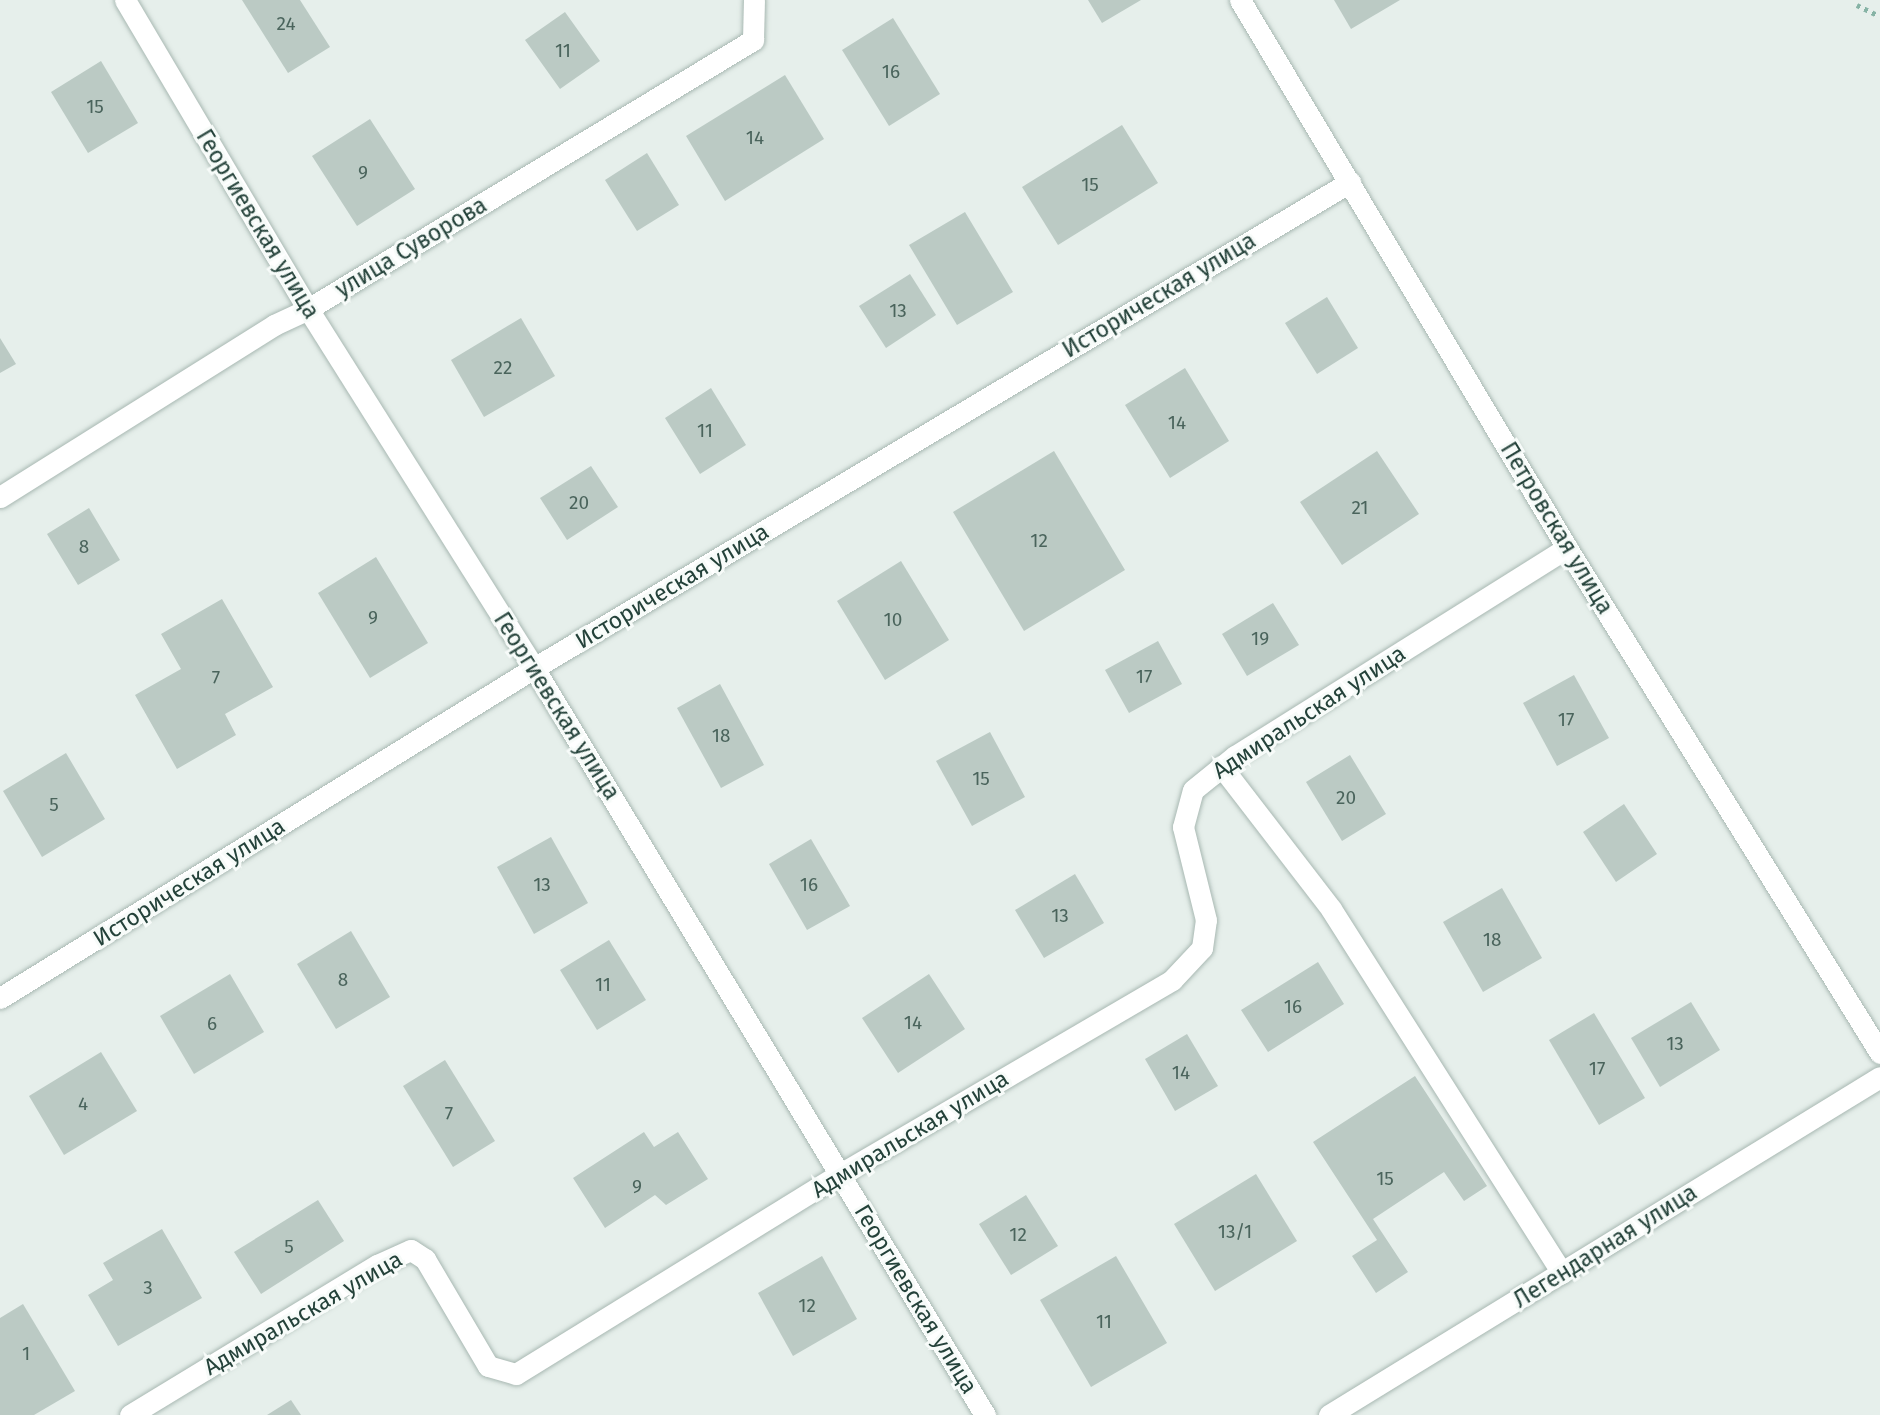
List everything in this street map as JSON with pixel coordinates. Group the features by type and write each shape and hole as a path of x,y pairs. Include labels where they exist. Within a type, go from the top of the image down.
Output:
{"street":[{"name":"Георгиевская улица","path":"125,0 308,309 534,668 842,1173 985,1415"},
{"name":"улица Суворова","path":"0,498 274,325 308,309 753,40 754,0"},
{"name":"Петровская улица","path":"1240,0 1567,548 1880,1053"},
{"name":"Историческая улица","path":"0,998 534,668 1350,182"},
{"name":"Адмиральская улица","path":"130,1415 377,1265 411,1251 425,1259 488,1366 516,1374 842,1173 1172,980 1202,948 1206,920 1183,827 1193,790 1221,766 1567,548"},
{"path":"1221,766 1331,909 1562,1273"},
{"name":"Легендарная улица","path":"1329,1415 1880,1077"}],"path":[{"path":"1857,5 1880,16"}],"building":[{"path":"242,0 300,0 330,47 288,73"},
{"path":"1088,0 1141,0 1102,23"},
{"path":"1334,0 1400,0 1351,29"},
{"path":"565,12 600,61 560,89 525,40"},
{"path":"893,18 940,94 889,126 842,50"},
{"path":"101,61 138,123 88,153 51,92"},
{"path":"785,75 824,139 725,201 686,136"},
{"path":"370,119 415,189 357,226 312,156"},
{"path":"1122,125 1158,183 1058,245 1022,187"},
{"path":"647,153 679,205 637,231 605,180"},
{"path":"965,212 1013,292 957,325 909,245"},
{"path":"910,274 936,315 886,348 859,306"},
{"path":"1327,297 1358,348 1317,374 1285,323"},
{"path":"521,318 555,376 484,417 451,360"},
{"path":"0,338 16,364 0,373"},
{"path":"1185,368 1229,441 1170,478 1125,405"},
{"path":"711,388 746,445 700,474 665,418"},
{"path":"1054,451 1125,570 1024,631 953,512"},
{"path":"1377,451 1419,514 1342,565 1300,502"},
{"path":"591,466 618,507 567,540 540,498"},
{"path":"89,508 120,560 78,585 47,534"},
{"path":"376,557 428,643 370,678 318,593"},
{"path":"901,561 949,640 885,680 837,601"},
{"path":"222,599 273,687 225,714 236,735 177,769 135,695 181,669 161,634"},
{"path":"1273,603 1299,645 1247,676 1222,634"},
{"path":"1158,641 1182,684 1129,713 1105,670"},
{"path":"1574,675 1609,738 1557,766 1523,703"},
{"path":"720,684 764,765 721,788 677,708"},
{"path":"990,732 1025,797 972,826 936,761"},
{"path":"66,753 105,819 42,857 3,791"},
{"path":"1350,755 1386,814 1342,841 1306,782"},
{"path":"1624,804 1657,854 1616,882 1583,832"},
{"path":"551,837 588,903 534,934 497,867"},
{"path":"811,839 850,906 807,930 769,864"},
{"path":"1075,874 1104,923 1044,958 1015,910"},
{"path":"1502,888 1542,958 1483,992 1443,922"},
{"path":"351,931 390,997 336,1029 297,964"},
{"path":"609,940 646,1000 597,1030 560,970"},
{"path":"1318,962 1344,1004 1268,1052 1241,1010"},
{"path":"230,974 264,1032 194,1074 160,1016"},
{"path":"929,974 965,1029 898,1073 862,1018"},
{"path":"1691,1002 1720,1050 1660,1087 1631,1038"},
{"path":"1594,1013 1645,1098 1599,1125 1549,1040"},
{"path":"1187,1034 1218,1086 1175,1111 1145,1059"},
{"path":"101,1052 137,1111 64,1155 29,1096"},
{"path":"445,1060 495,1141 453,1167 403,1086"},
{"path":"1415,1076 1487,1186 1464,1201 1444,1172 1373,1219 1408,1272 1376,1293 1352,1256 1377,1240 1313,1142"},
{"path":"644,1132 654,1147 678,1132 708,1179 666,1205 655,1195 605,1228 573,1178"},
{"path":"1256,1174 1297,1241 1215,1291 1174,1224"},
{"path":"1026,1195 1058,1246 1011,1275 979,1224"},
{"path":"318,1200 344,1241 261,1294 234,1252"},
{"path":"162,1229 202,1298 118,1346 88,1295 113,1280 103,1263"},
{"path":"822,1256 857,1319 793,1356 758,1293"},
{"path":"1116,1256 1167,1343 1091,1387 1040,1300"},
{"path":"23,1304 75,1391 34,1415 0,1415 0,1318"},
{"path":"291,1400 301,1415 267,1415"}]}
